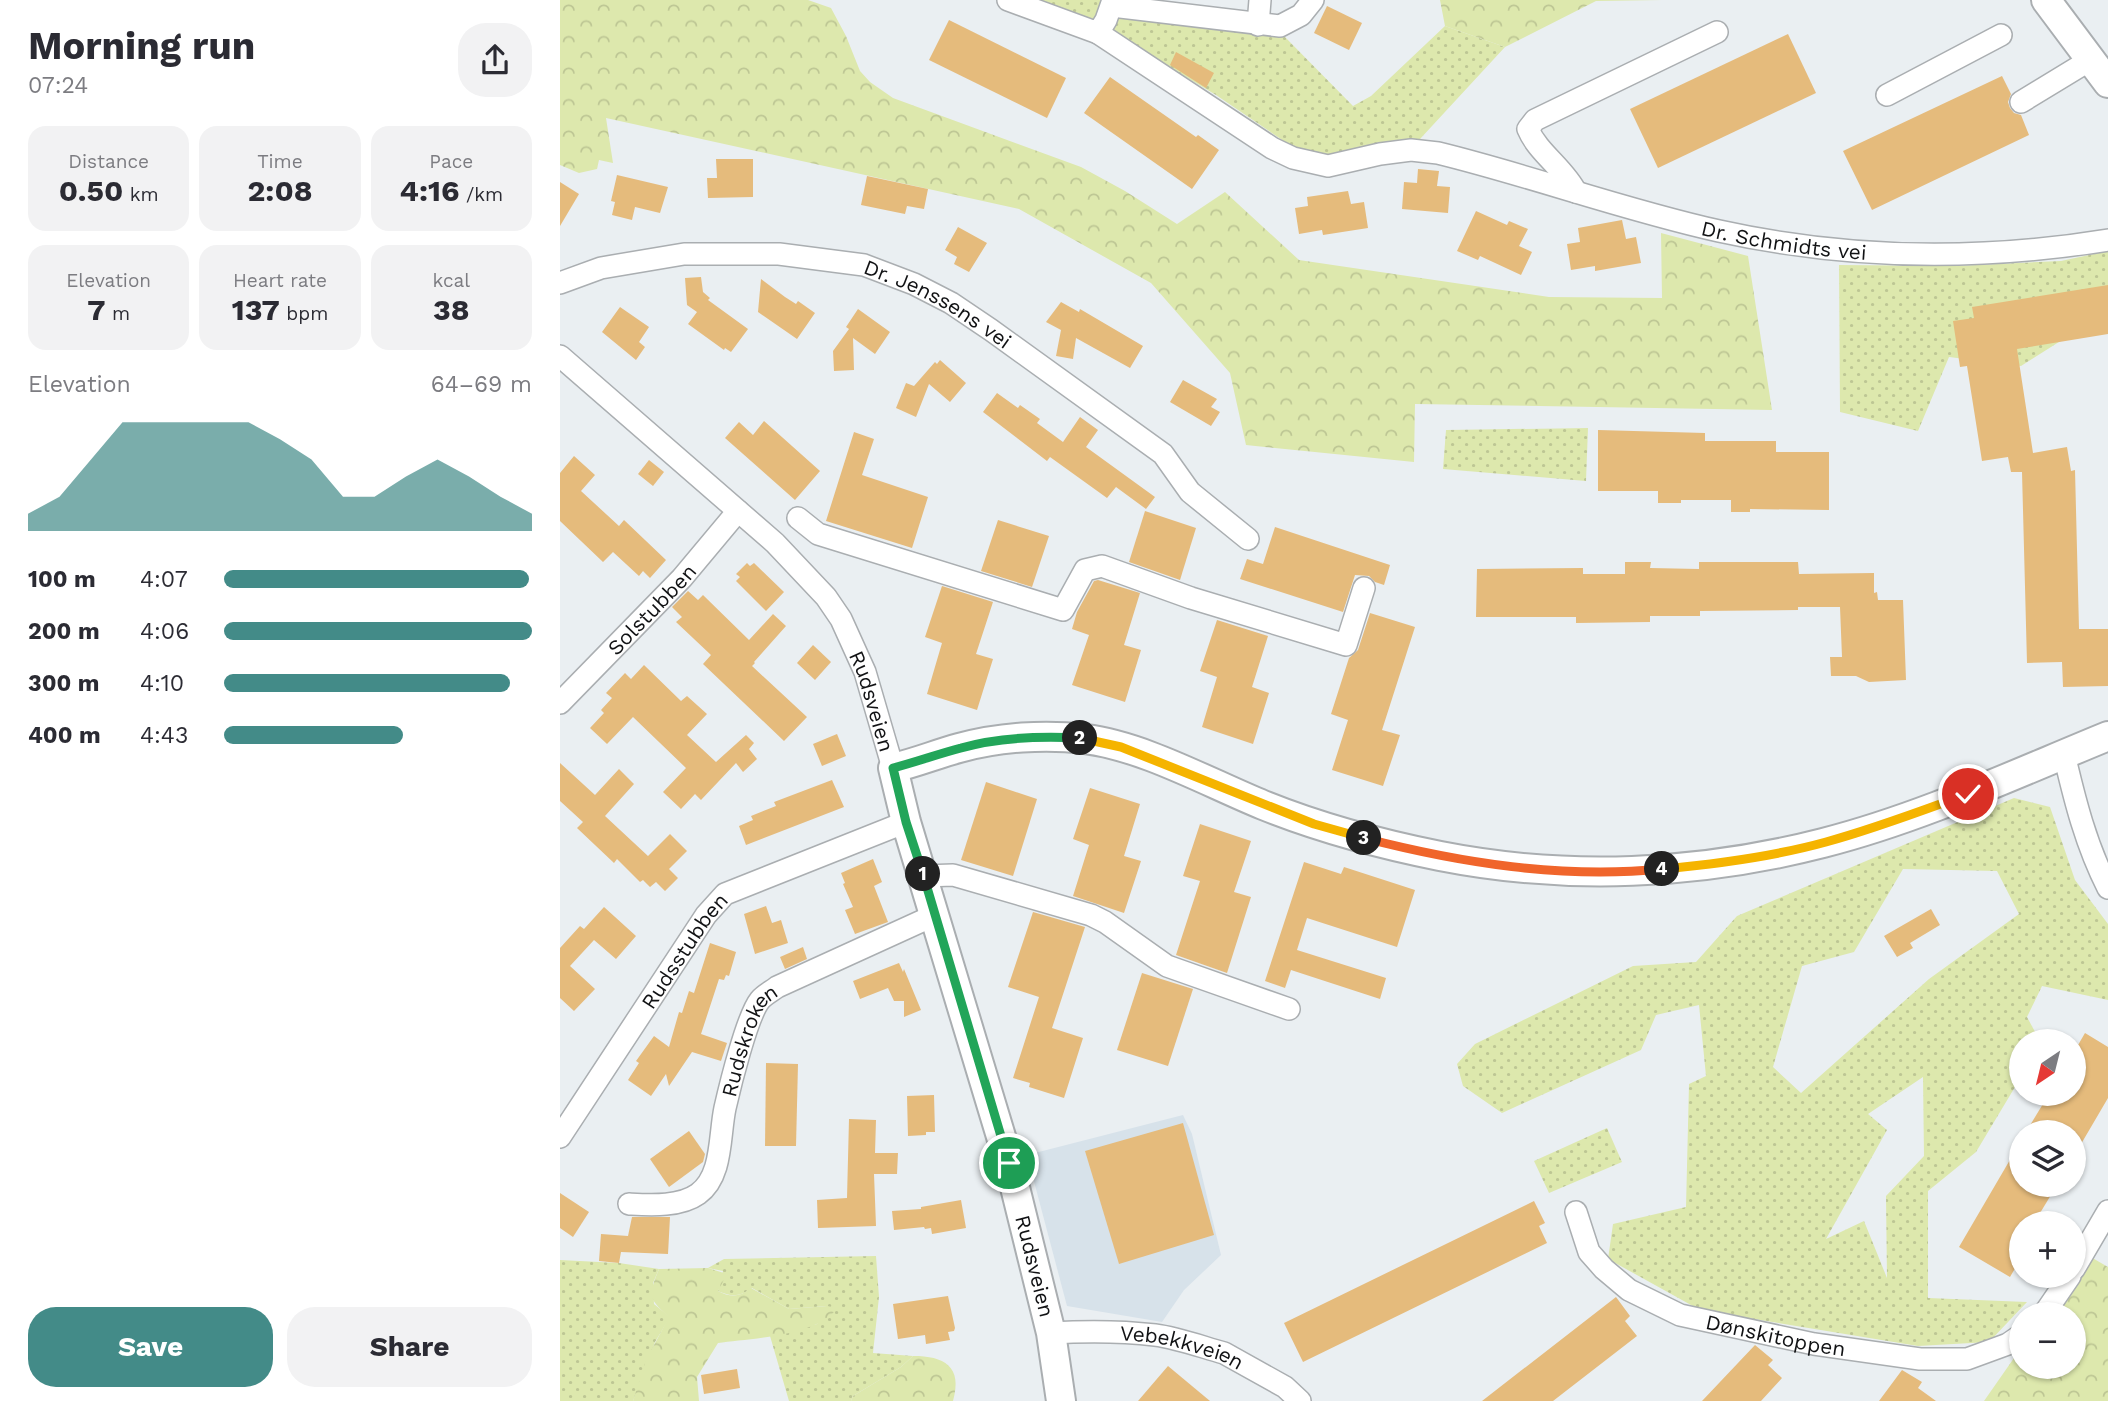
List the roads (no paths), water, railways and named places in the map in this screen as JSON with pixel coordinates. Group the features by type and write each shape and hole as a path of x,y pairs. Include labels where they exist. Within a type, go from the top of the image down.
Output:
{"street":[{"name":"Dr. Schmidts vei","path":"1008,0 1098,33 1272,148 1293,158 1328,166 1411,150 1468,160 1718,231 1857,252 1950,254 2057,248 2108,240"},
{"path":"1258,24 1260,0"},
{"path":"1098,33 1112,3 1280,26 1301,15 1313,0"},
{"path":"2046,0 2108,83"},
{"path":"1576,192 1570,180 1532,138 1528,129 1535,120 1717,32"},
{"path":"1887,95 2001,35"},
{"path":"2021,102 2090,60"},
{"name":"Dr. Jenssens vei","path":"560,283 601,268 684,254 779,254 864,265 914,284 951,303 991,330 1163,454 1190,492 1248,539"},
{"name":"Rudsveien","path":"560,356 791,558 826,597 841,620 865,672 906,822 1009,1163 1051,1333 1061,1401"},
{"name":"Solstubben","path":"560,703 682,578 738,511"},
{"path":"798,518 818,534 1063,610 1085,570 1102,566 1191,598 1346,645 1364,588"},
{"path":"893,768 961,747 990,742 1031,737 1087,739 1152,758 1314,824 1371,839 1440,856 1510,866 1598,873 1729,862 1824,843 1968,794 2108,736"},
{"path":"2064,754 2081,824 2094,861 2108,888"},
{"name":"Rudsstubben","path":"560,1137 706,915 725,894 906,822"},
{"path":"924,876 953,875 1091,915 1167,966 1289,1009"},
{"name":"Rudskroken","path":"629,1204 657,1205 697,1195 711,1179 725,1109 752,1014 761,998 777,987 935,915"},
{"path":"2086,1249 2108,1211"},
{"name":"Dønskitoppen","path":"1576,1212 1589,1252 1604,1269 1629,1290 1680,1315 1814,1344 1920,1359 1967,1359 2009,1343"},
{"name":"Vebekkveien","path":"1051,1333 1080,1331 1157,1335 1224,1353 1285,1387 1300,1401"}]}
